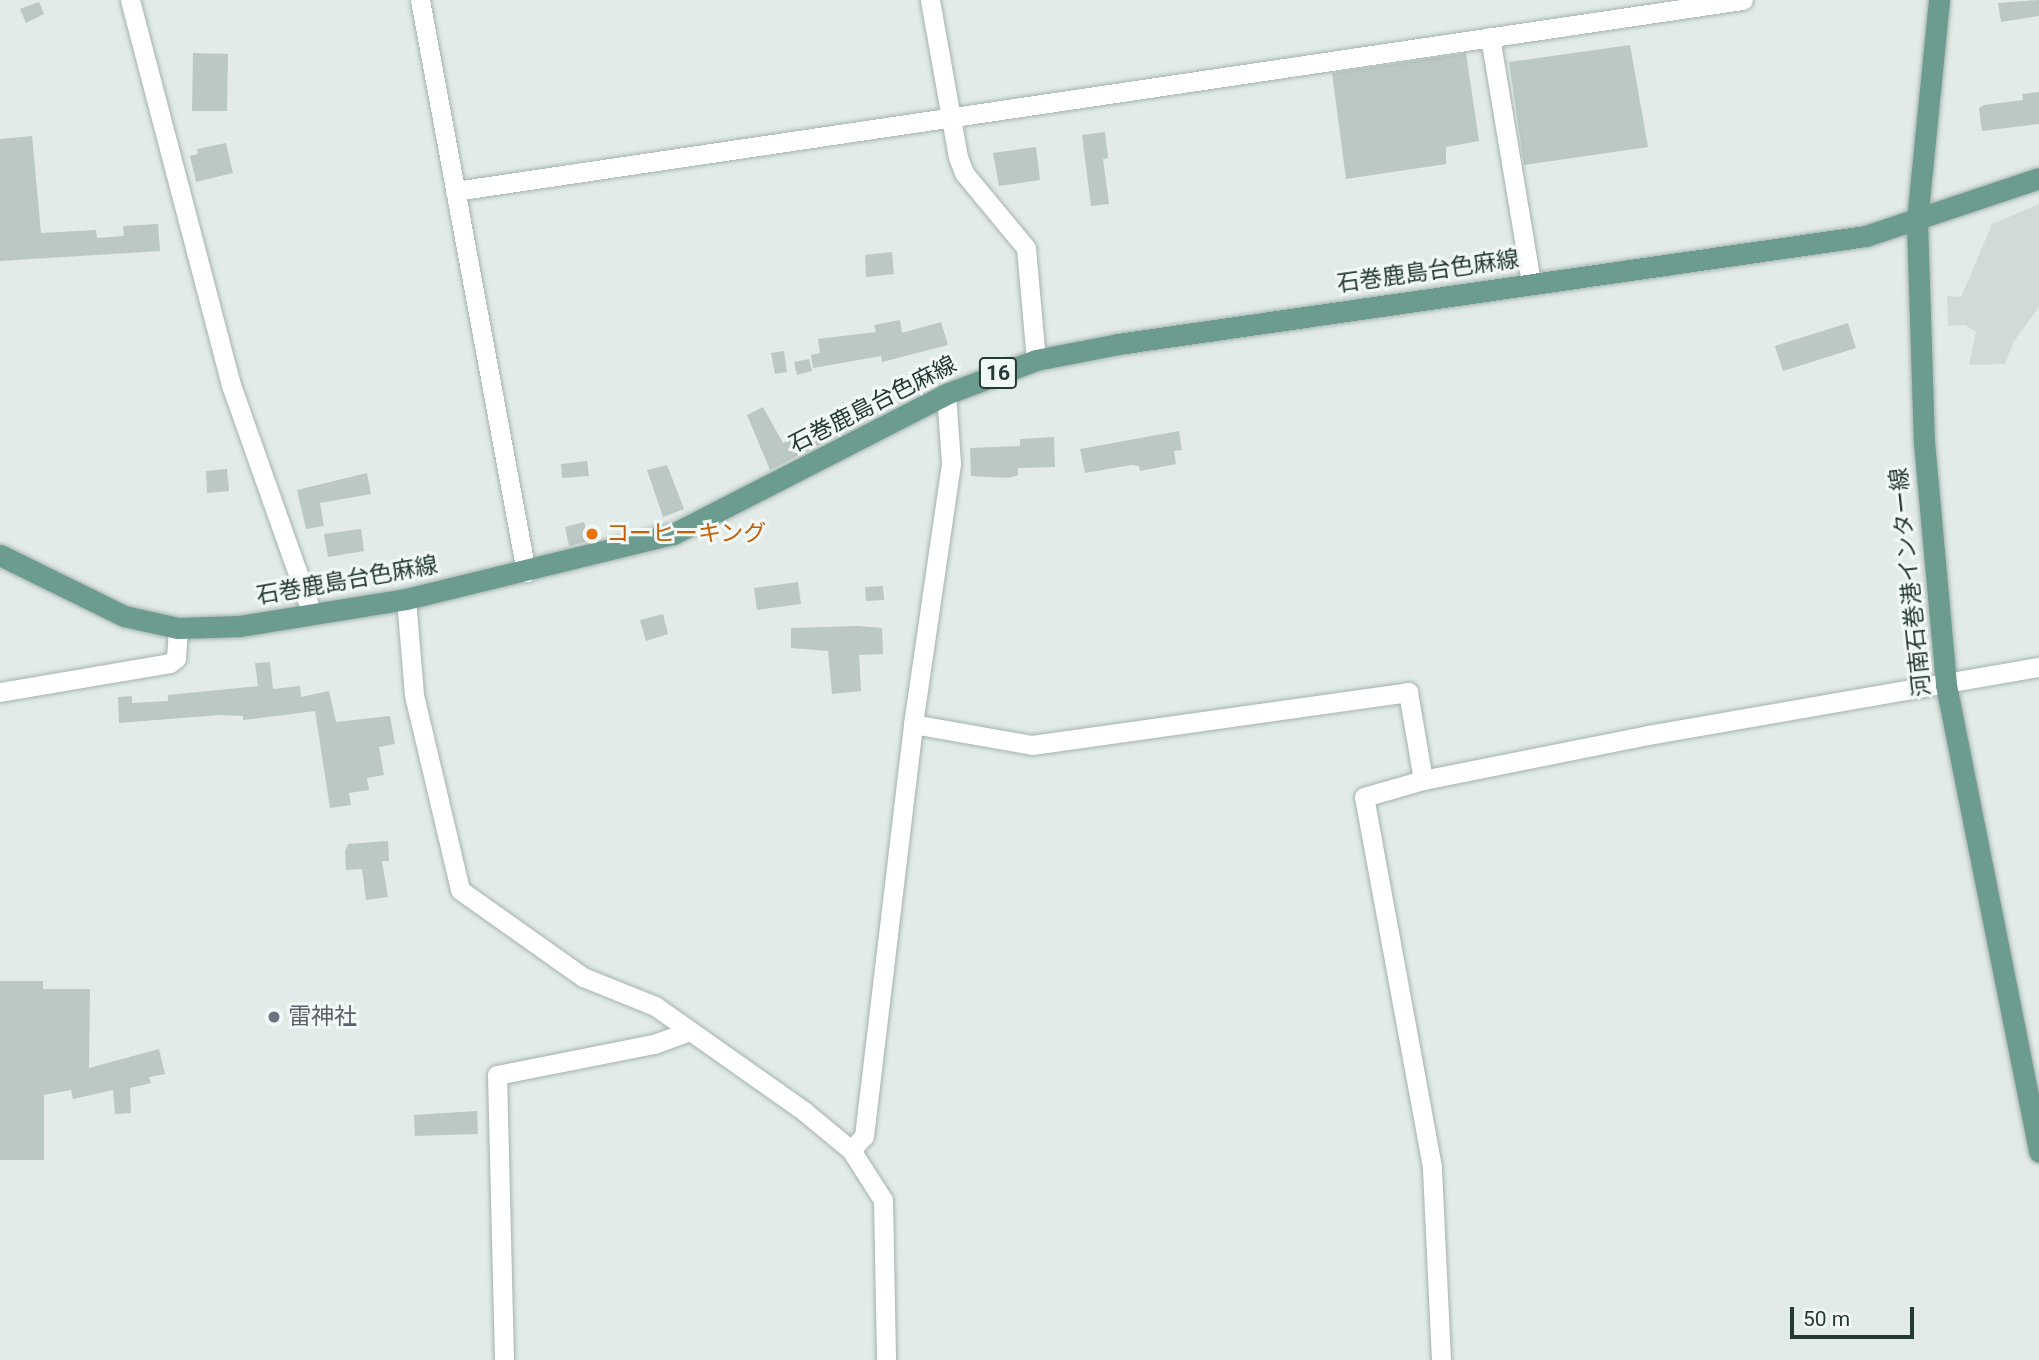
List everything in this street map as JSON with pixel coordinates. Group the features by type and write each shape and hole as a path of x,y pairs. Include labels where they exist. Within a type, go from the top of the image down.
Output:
{"main road":[{"name":"河南石巻港インター線","path":"1939,0 1917,222 1924,442 1946,685 2039,1152"},
{"name":"石巻鹿島台色麻線","path":"0,555 124,616 178,628 240,626 406,599 526,572 673,534 946,394 1036,360 1531,283 1818,245 1917,222 2039,178"}],"street":[{"path":"130,0 231,385 312,614"},
{"path":"420,0 526,572"},
{"path":"930,0 948,116 964,173 1026,248 1036,360"},
{"path":"455,191 1743,0"},
{"path":"1490,37 1531,283"},
{"path":"851,1150 864,1136 913,724 951,463 946,394"},
{"path":"406,599 416,707 460,890 583,977 654,1006 805,1112 851,1150 883,1200 886,1360"},
{"path":"0,692 170,663 176,658 178,628"},
{"path":"1441,1360 1432,1167 1364,796 1423,780 2039,667"},
{"path":"913,724 1032,745 1408,692 1423,780"},
{"path":"504,1360 496,1075 654,1044 689,1031"}],"shaded area":[{"path":"2039,204 2039,307 2014,341 2005,364 1969,365 1976,332 1965,325 1948,326 1947,296 1961,297 1992,224"}],"building":[{"path":"2039,0 2039,16 2001,22 1998,3"},
{"path":"39,2 44,14 26,23 20,9"},
{"path":"1630,45 1648,147 1524,165 1509,62"},
{"path":"193,53 228,54 227,111 192,111"},
{"path":"1466,53 1479,141 1446,147 1446,164 1346,179 1332,73"},
{"path":"2039,92 2039,124 1982,131 1979,108 2023,100 2022,94"},
{"path":"1105,132 1108,158 1103,159 1109,204 1091,206 1082,135"},
{"path":"32,136 41,233 96,230 97,238 124,236 123,226 158,224 160,251 0,261 0,139"},
{"path":"226,143 233,173 196,182 190,156 198,154 197,149"},
{"path":"1036,147 1040,180 999,186 993,153"},
{"path":"892,252 894,274 866,277 865,255"},
{"path":"900,320 902,333 941,322 948,345 882,362 881,356 813,368 811,355 820,353 818,339 876,332 874,325"},
{"path":"1848,323 1856,348 1783,371 1775,346"},
{"path":"784,351 787,372 775,374 771,353"},
{"path":"809,359 812,371 797,375 794,362"},
{"path":"763,407 783,443 819,426 826,441 770,470 747,415"},
{"path":"1179,431 1182,450 1174,451 1176,464 1140,471 1139,466 1131,465 1085,473 1080,449"},
{"path":"1054,437 1055,467 1018,468 1018,475 1009,478 971,476 970,448 1020,446 1020,439"},
{"path":"587,461 589,476 562,478 561,464"},
{"path":"667,465 684,509 663,517 647,470"},
{"path":"227,469 229,491 207,493 206,471"},
{"path":"367,473 371,494 320,503 324,526 306,529 297,490"},
{"path":"584,522 589,541 569,546 565,527"},
{"path":"361,529 364,551 328,557 324,534"},
{"path":"798,582 801,604 757,610 754,588"},
{"path":"883,586 884,600 866,601 865,587"},
{"path":"663,614 668,634 646,641 640,620"},
{"path":"791,628 882,628 883,654 859,655 861,691 832,694 828,651 791,648"},
{"path":"270,662 273,689 300,686 301,697 329,691 336,722 390,716 395,744 379,747 384,775 367,778 369,790 349,793 351,805 330,808 315,711 243,720 243,716 219,715 119,723 118,697 132,696 132,703 168,701 168,695 258,686 255,663"},
{"path":"388,841 389,861 382,861 388,897 366,900 362,869 346,870 345,851 348,844"},
{"path":"0,981 43,981 43,989 90,989 89,1068 159,1049 165,1074 149,1077 151,1083 130,1088 131,1113 115,1114 113,1090 73,1099 71,1090 44,1095 44,1160 0,1160"},
{"path":"477,1111 478,1134 415,1136 414,1115"}],"place":[{"name":"コーヒーキング","path":"592,534"},
{"name":"雷神社","path":"274,1017"}]}
